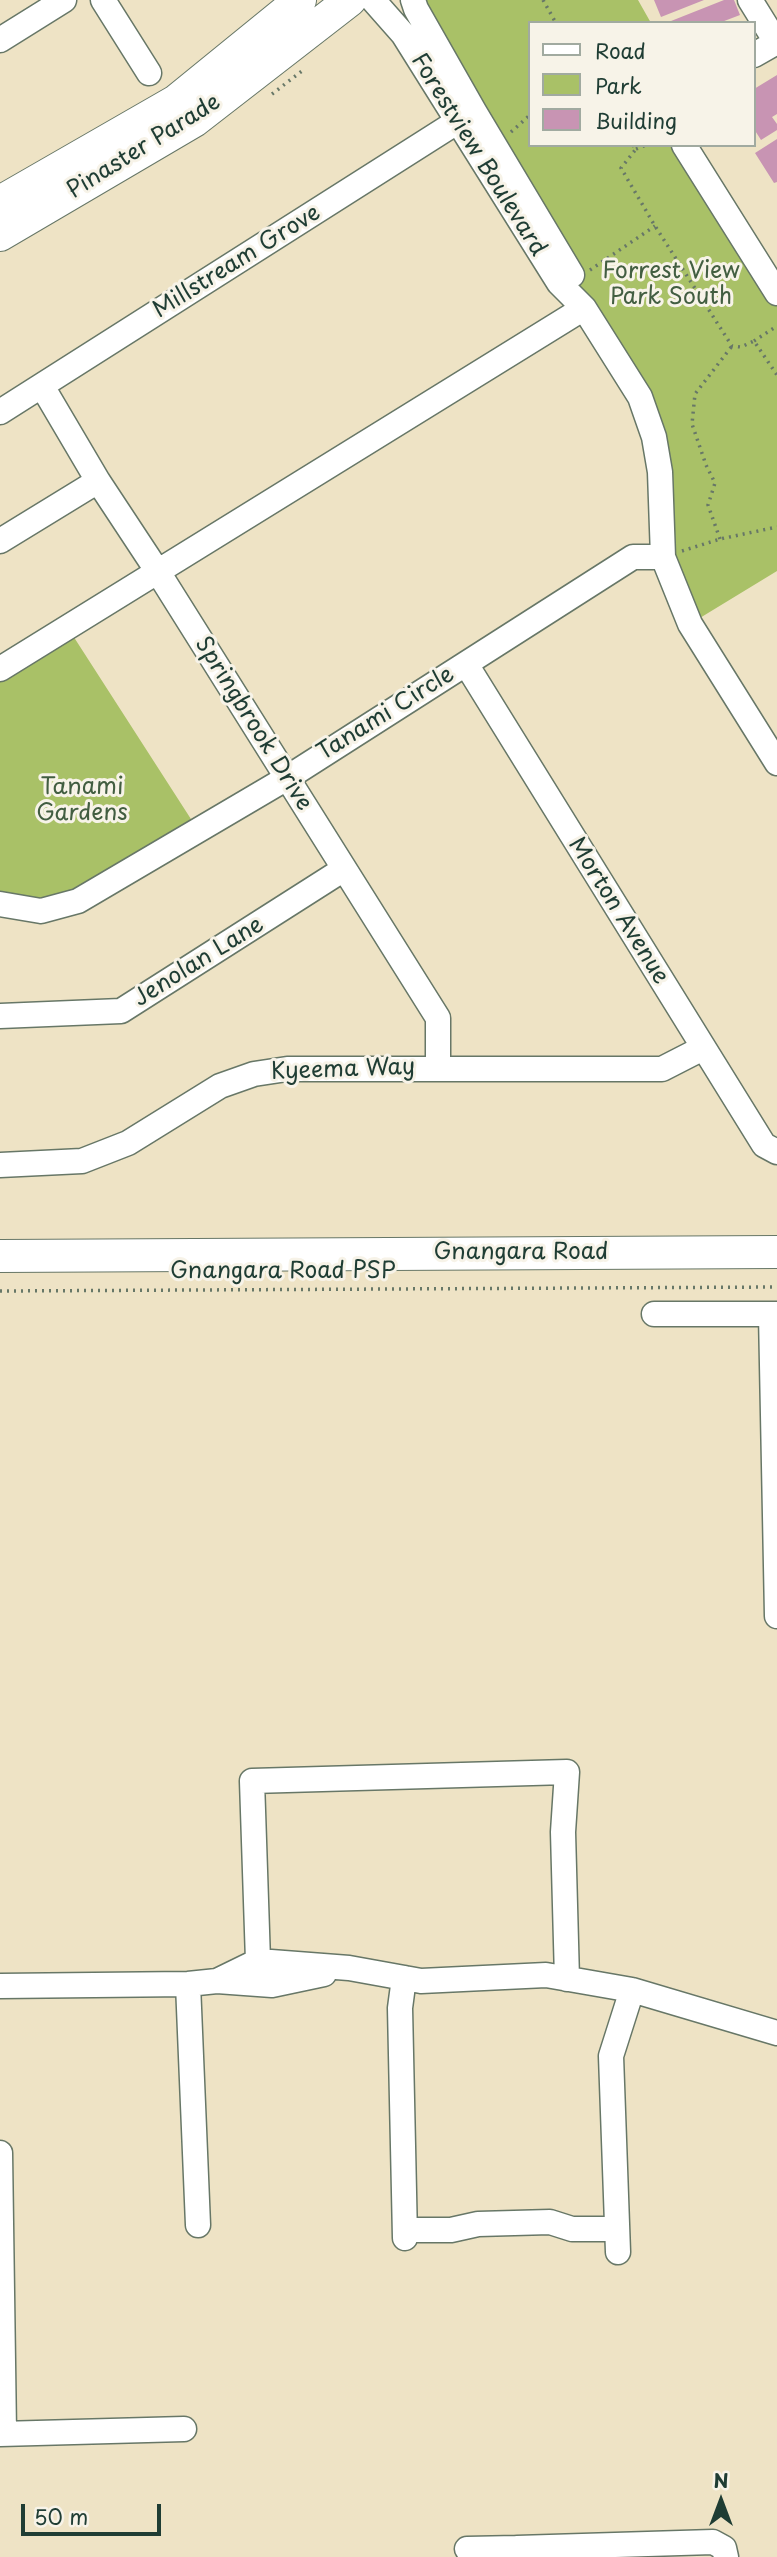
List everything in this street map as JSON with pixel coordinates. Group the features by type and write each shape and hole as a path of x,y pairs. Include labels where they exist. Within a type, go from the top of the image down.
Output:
{"main road":[{"name":"Pinaster Parade","path":"0,202 176,101 300,0"},
{"name":"Pinaster Parade","path":"0,235 194,121 350,0"},
{"name":"Gnangara Road","path":"0,1236 76,1243 266,1253"},
{"name":"Gnangara Road","path":"0,1256 777,1252"}],"street":[{"path":"0,40 64,0"},
{"path":"103,0 149,73"},
{"name":"Forestview Boulevard","path":"373,0 403,34 465,117 574,279 584,309"},
{"name":"Forestview Boulevard","path":"414,0 465,117 559,283 584,309 640,397 654,437 662,496 663,557 690,624 777,763"},
{"path":"750,0 776,42 756,54"},
{"name":"Millstream Grove","path":"0,412 465,117"},
{"path":"685,147 777,293"},
{"path":"0,669 584,309"},
{"name":"Springbrook Drive","path":"42,386 98,481 438,1017 438,1068"},
{"path":"0,541 98,481"},
{"name":"Tanami Circle","path":"0,904 41,911 78,901 287,778 633,557 663,557"},
{"name":"Morton Avenue","path":"466,664 764,1145 777,1152"},
{"name":"Jenolan Lane","path":"0,1016 121,1011 344,869"},
{"name":"Kyeema Way","path":"0,1165 82,1161 128,1143 220,1086 254,1073 287,1069 662,1069 703,1048"},
{"path":"654,1314 774,1314 777,1616"},
{"path":"258,1961 252,1781 567,1772 563,1832 567,1979"},
{"path":"217,1981 258,1961 349,1968 421,1981 546,1975 632,1990 774,2026"},
{"path":"0,1986 188,1984 217,1981 272,1985 349,1968"},
{"path":"404,1978 400,2008 405,2234 451,2230 478,2224 550,2222 617,2240 611,2056 632,1990"},
{"path":"188,1984 198,2225"},
{"path":"0,2153 2,2433 184,2429"},
{"path":"467,2549 517,2552 713,2542 724,2548 726,2557"}],"path":[{"path":"542,0 555,21"},
{"path":"635,147 621,168 732,346"},
{"path":"574,279 655,226"},
{"path":"732,346 741,347 777,326"},
{"path":"754,341 777,375"},
{"path":"720,539 708,505 715,483 692,424 695,394 732,346"},
{"path":"663,557 720,539 777,527"},
{"name":"Gnangara Road PSP","path":"0,1291 777,1287"}],"green space":[{"name":"Forrest View Park South","path":"413,0 638,0 650,21 528,21 528,147 685,147 777,293 777,571 690,624 663,557 654,437"},
{"name":"Tanami Gardens","path":"68,628 198,830 78,901 0,904 0,669"}],"building":[{"path":"654,0 704,0 661,17"},
{"path":"724,0 734,0 740,15 724,21 671,21"},
{"path":"777,75 777,114 772,117 777,124 777,130 761,140 756,132 756,88"},
{"path":"777,139 777,182 774,183 755,153"}]}
